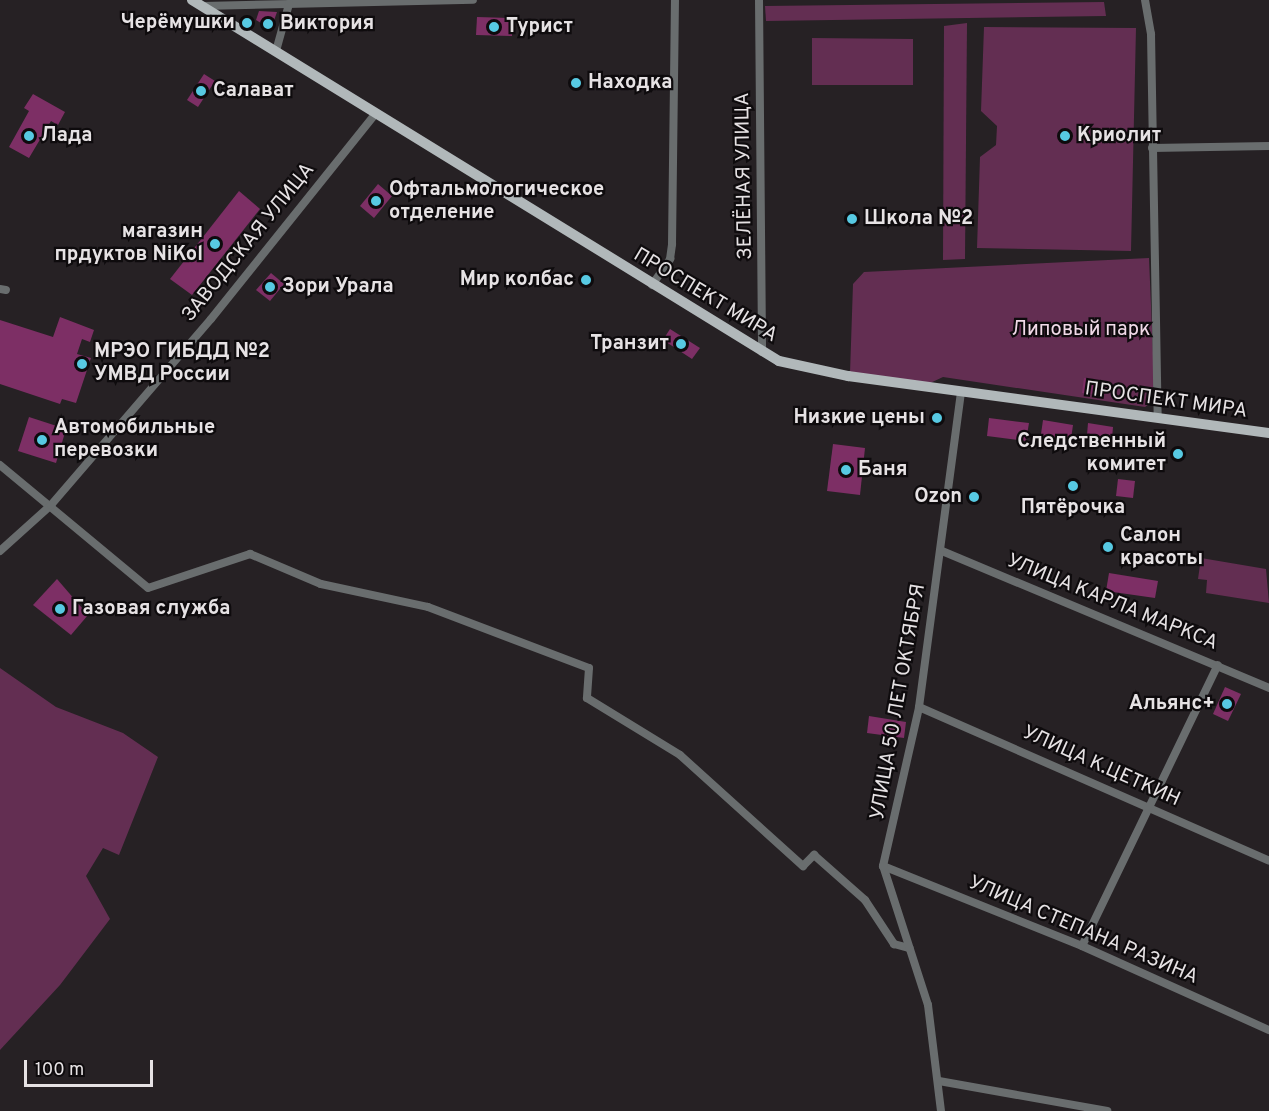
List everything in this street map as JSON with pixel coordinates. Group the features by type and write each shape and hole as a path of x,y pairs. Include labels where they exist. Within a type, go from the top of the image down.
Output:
{"main road":[{"name":"ПРОСПЕКТ МИРА","path":"192,0 762,352 802,368 961,393 1269,433"}],"street":[{"path":"203,6 380,0 473,0"},
{"path":"652,285 670,259 672,244 675,0"},
{"name":"ЗЕЛЁНАЯ УЛИЦА","path":"759,0 762,352"},
{"path":"1145,0 1151,34 1158,418"},
{"path":"276,51 289,4"},
{"name":"ЗАВОДСКАЯ УЛИЦА","path":"0,551 51,505 211,319 376,113"},
{"path":"1152,148 1269,146"},
{"name":"УЛИЦА 50 ЛЕТ ОКТЯБРЯ","path":"883,866 919,707 942,551 961,393"},
{"path":"0,465 51,505 148,588 250,554 321,584 428,608 590,668 587,698 680,755 803,866 814,855 865,900 894,944 909,948"},
{"name":"УЛИЦА КАРЛА МАРКСА","path":"942,551 1269,688"},
{"path":"1082,946 1218,665"},
{"name":"УЛИЦА К.ЦЕТКИН","path":"919,707 1151,806 1269,861"},
{"path":"883,866 928,1005 941,1111"},
{"name":"УЛИЦА СТЕПАНА РАЗИНА","path":"883,866 1082,946 1269,1030"},
{"path":"939,1081 1107,1111"}],"green space":[{"path":"1104,2 1106,16 766,21 765,6"},
{"path":"967,23 965,259 943,260 944,26"},
{"name":"Криолит","path":"984,27 1136,28 1131,251 977,248 980,157 996,145 997,126 981,111"},
{"path":"812,38 913,39 913,85 812,85"},
{"name":"Липовый парк","path":"1149,258 1155,400 1145,407 943,377 928,384 850,373 853,284 864,272"},
{"path":"1201,558 1266,569 1269,603 1206,593 1207,580 1198,579"},
{"path":"0,668 56,707 123,733 158,757 119,855 103,848 86,876 110,919 60,985 0,1050"}],"building":[{"name":"Виктория","path":"259,11 277,12 271,29 256,20"},
{"name":"Турист","path":"477,17 512,18 512,36 476,35"},
{"name":"Салават","path":"204,74 215,81 198,107 187,100"},
{"name":"Лада","path":"33,94 65,112 58,125 51,121 29,158 9,147 29,111 24,108"},
{"name":"Офтальмологическое отделение","path":"378,184 392,196 374,218 360,206"},
{"name":"магазин прдуктов NiKol","path":"239,191 260,209 192,295 170,279"},
{"name":"Зори Урала","path":"271,273 284,284 270,301 256,290"},
{"path":"60,317 94,330 90,342 82,339 77,354 91,358 76,403 62,399 60,404 0,384 0,320 53,337"},
{"name":"Транзит","path":"670,329 700,348 692,359 663,340"},
{"path":"1084,378 1101,380 1105,395 1082,393"},
{"name":"Автомобильные перевозки","path":"29,417 66,429 56,463 18,451"},
{"path":"989,418 1029,423 1026,441 987,436"},
{"path":"1043,420 1073,425 1070,446 1040,441"},
{"path":"1088,423 1113,427 1112,438 1087,435"},
{"name":"Баня","path":"833,444 865,448 860,495 827,491"},
{"path":"1118,479 1135,481 1133,498 1116,496"},
{"path":"1109,573 1158,581 1155,598 1106,591"},
{"name":"Газовая служба","path":"57,579 88,615 71,635 33,605"},
{"name":"Альянс+","path":"1225,687 1241,694 1228,721 1213,714"},
{"path":"869,716 906,722 904,738 867,733"}],"place":[{"name":"Черёмушки","path":"247,23"},
{"name":"Виктория","path":"268,24"},
{"name":"Турист","path":"494,27"},
{"name":"Находка","path":"576,83"},
{"name":"Салават","path":"201,91"},
{"name":"Лада","path":"29,136"},
{"name":"Криолит","path":"1065,136"},
{"name":"Офтальмологическое отделение","path":"376,201"},
{"name":"Школа №2","path":"852,219"},
{"name":"магазин прдуктов NiKol","path":"215,244"},
{"name":"Мир колбас","path":"586,280"},
{"name":"Зори Урала","path":"270,287"},
{"name":"Транзит","path":"681,344"},
{"name":"МРЭО ГИБДД №2 УМВД России","path":"82,364"},
{"name":"Низкие цены","path":"937,418"},
{"name":"Автомобильные перевозки","path":"42,440"},
{"name":"Следственный комитет","path":"1178,454"},
{"name":"Баня","path":"846,470"},
{"name":"Пятёрочка","path":"1073,486"},
{"name":"Ozon","path":"974,497"},
{"name":"Салон красоты","path":"1108,547"},
{"name":"Газовая служба","path":"60,609"},
{"name":"Альянс+","path":"1227,704"}]}
